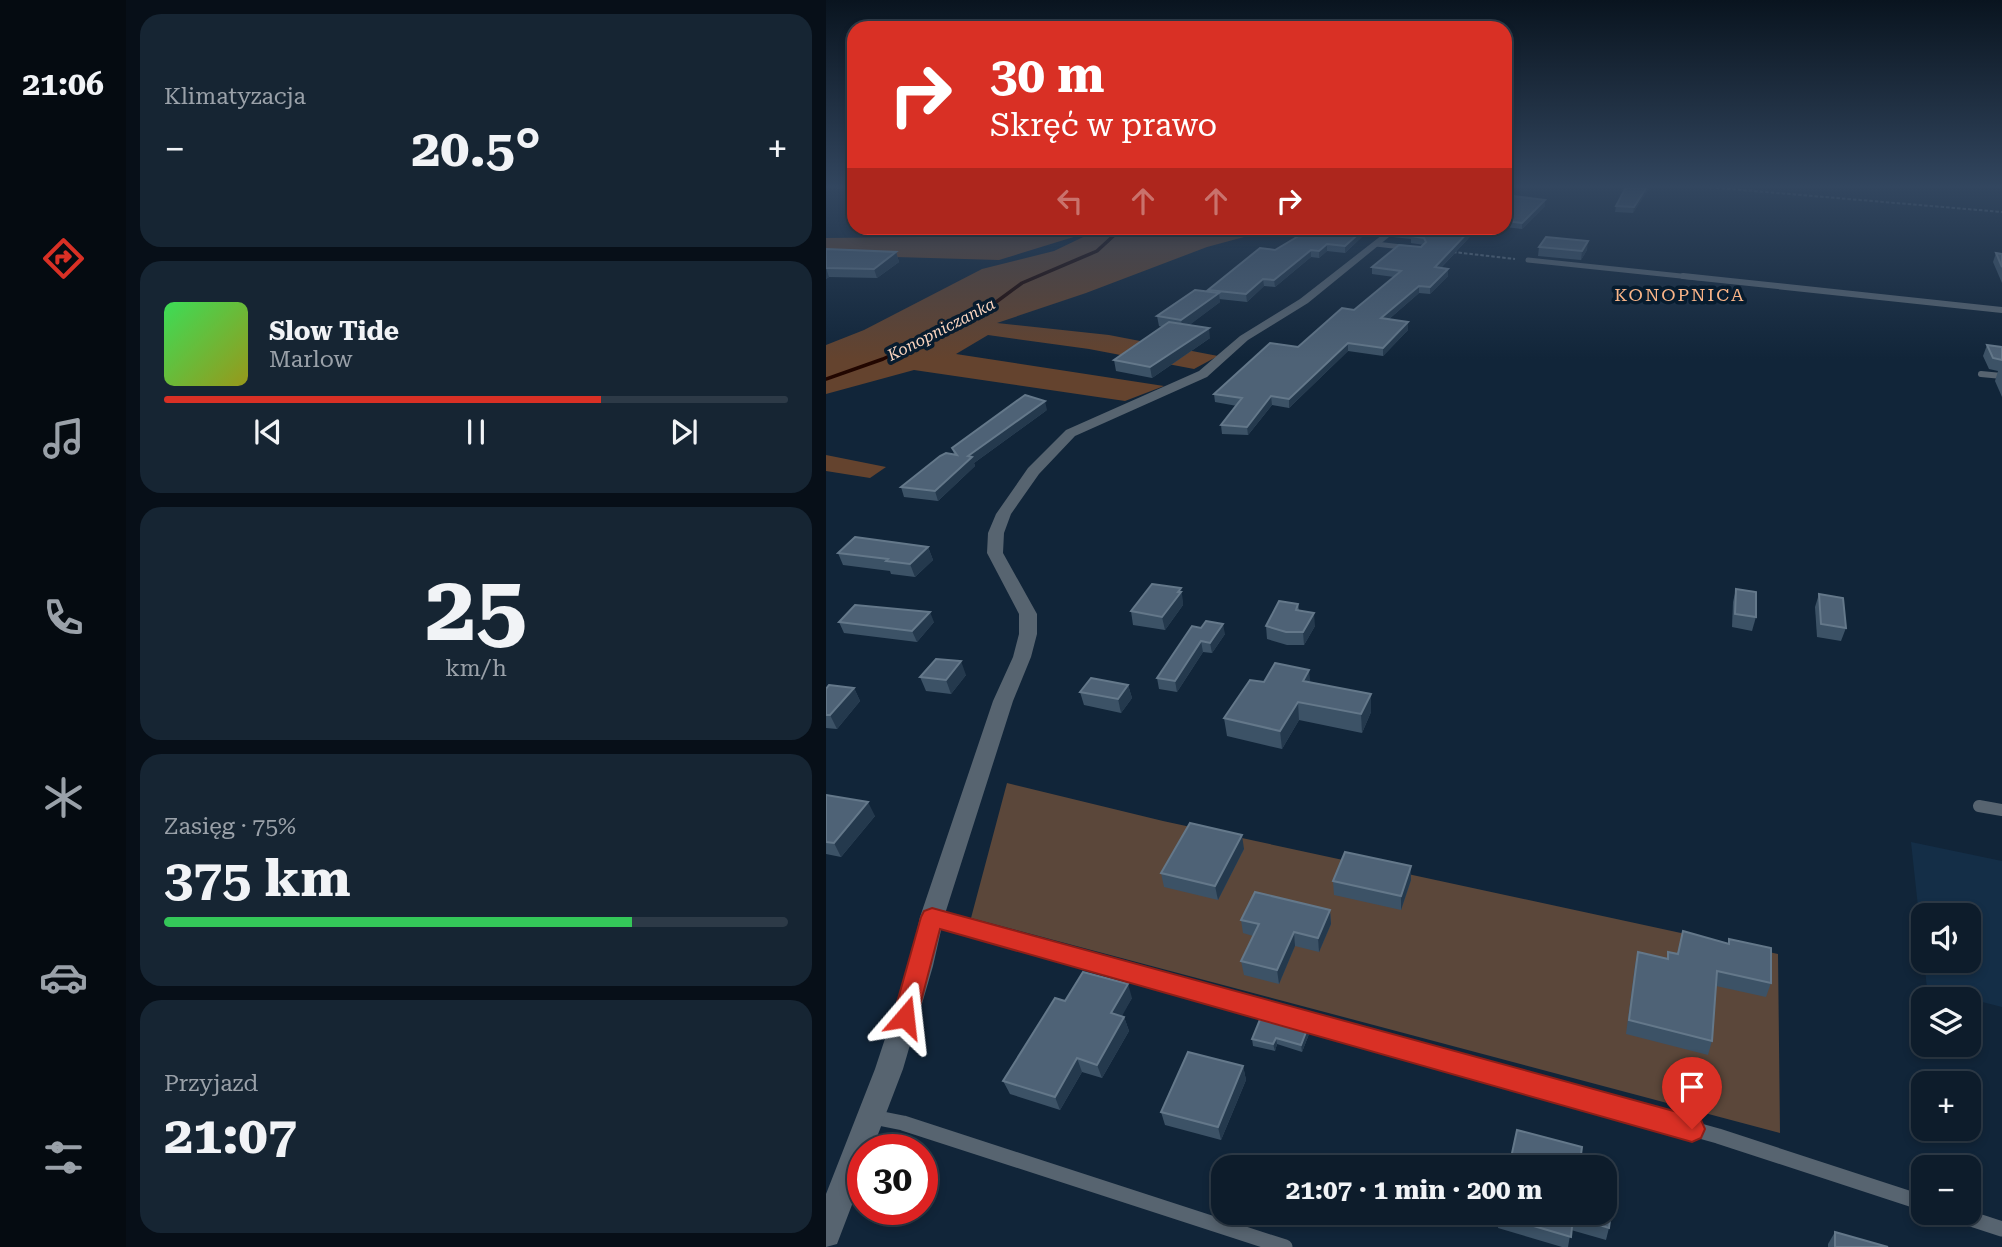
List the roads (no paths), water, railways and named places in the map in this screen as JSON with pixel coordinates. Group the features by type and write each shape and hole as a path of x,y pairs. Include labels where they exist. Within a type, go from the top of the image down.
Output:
{"street":[{"path":"826,1233 873,1117 921,966 932,917 1003,701 1022,657 1028,634 1028,614 995,553 994,542 998,525 1037,468 1064,437 1081,426 1203,374 1244,338 1291,310 1376,244"}],"lane":[{"path":"1376,244 1421,249"},
{"path":"1528,260 2002,310"},
{"path":"1981,374 2002,376"},
{"path":"1979,806 2002,810"},
{"path":"932,917 1718,1136 1911,1199"},
{"path":"873,1117 903,1123 1285,1247"},
{"path":"1981,1222 2002,1229"}],"waterway":[{"name":"Konopniczanka","path":"826,379 883,359 984,311 1022,283 1097,251 1105,243"}],"district":[{"name":"KONOPNICA","path":"1680,295"}]}
